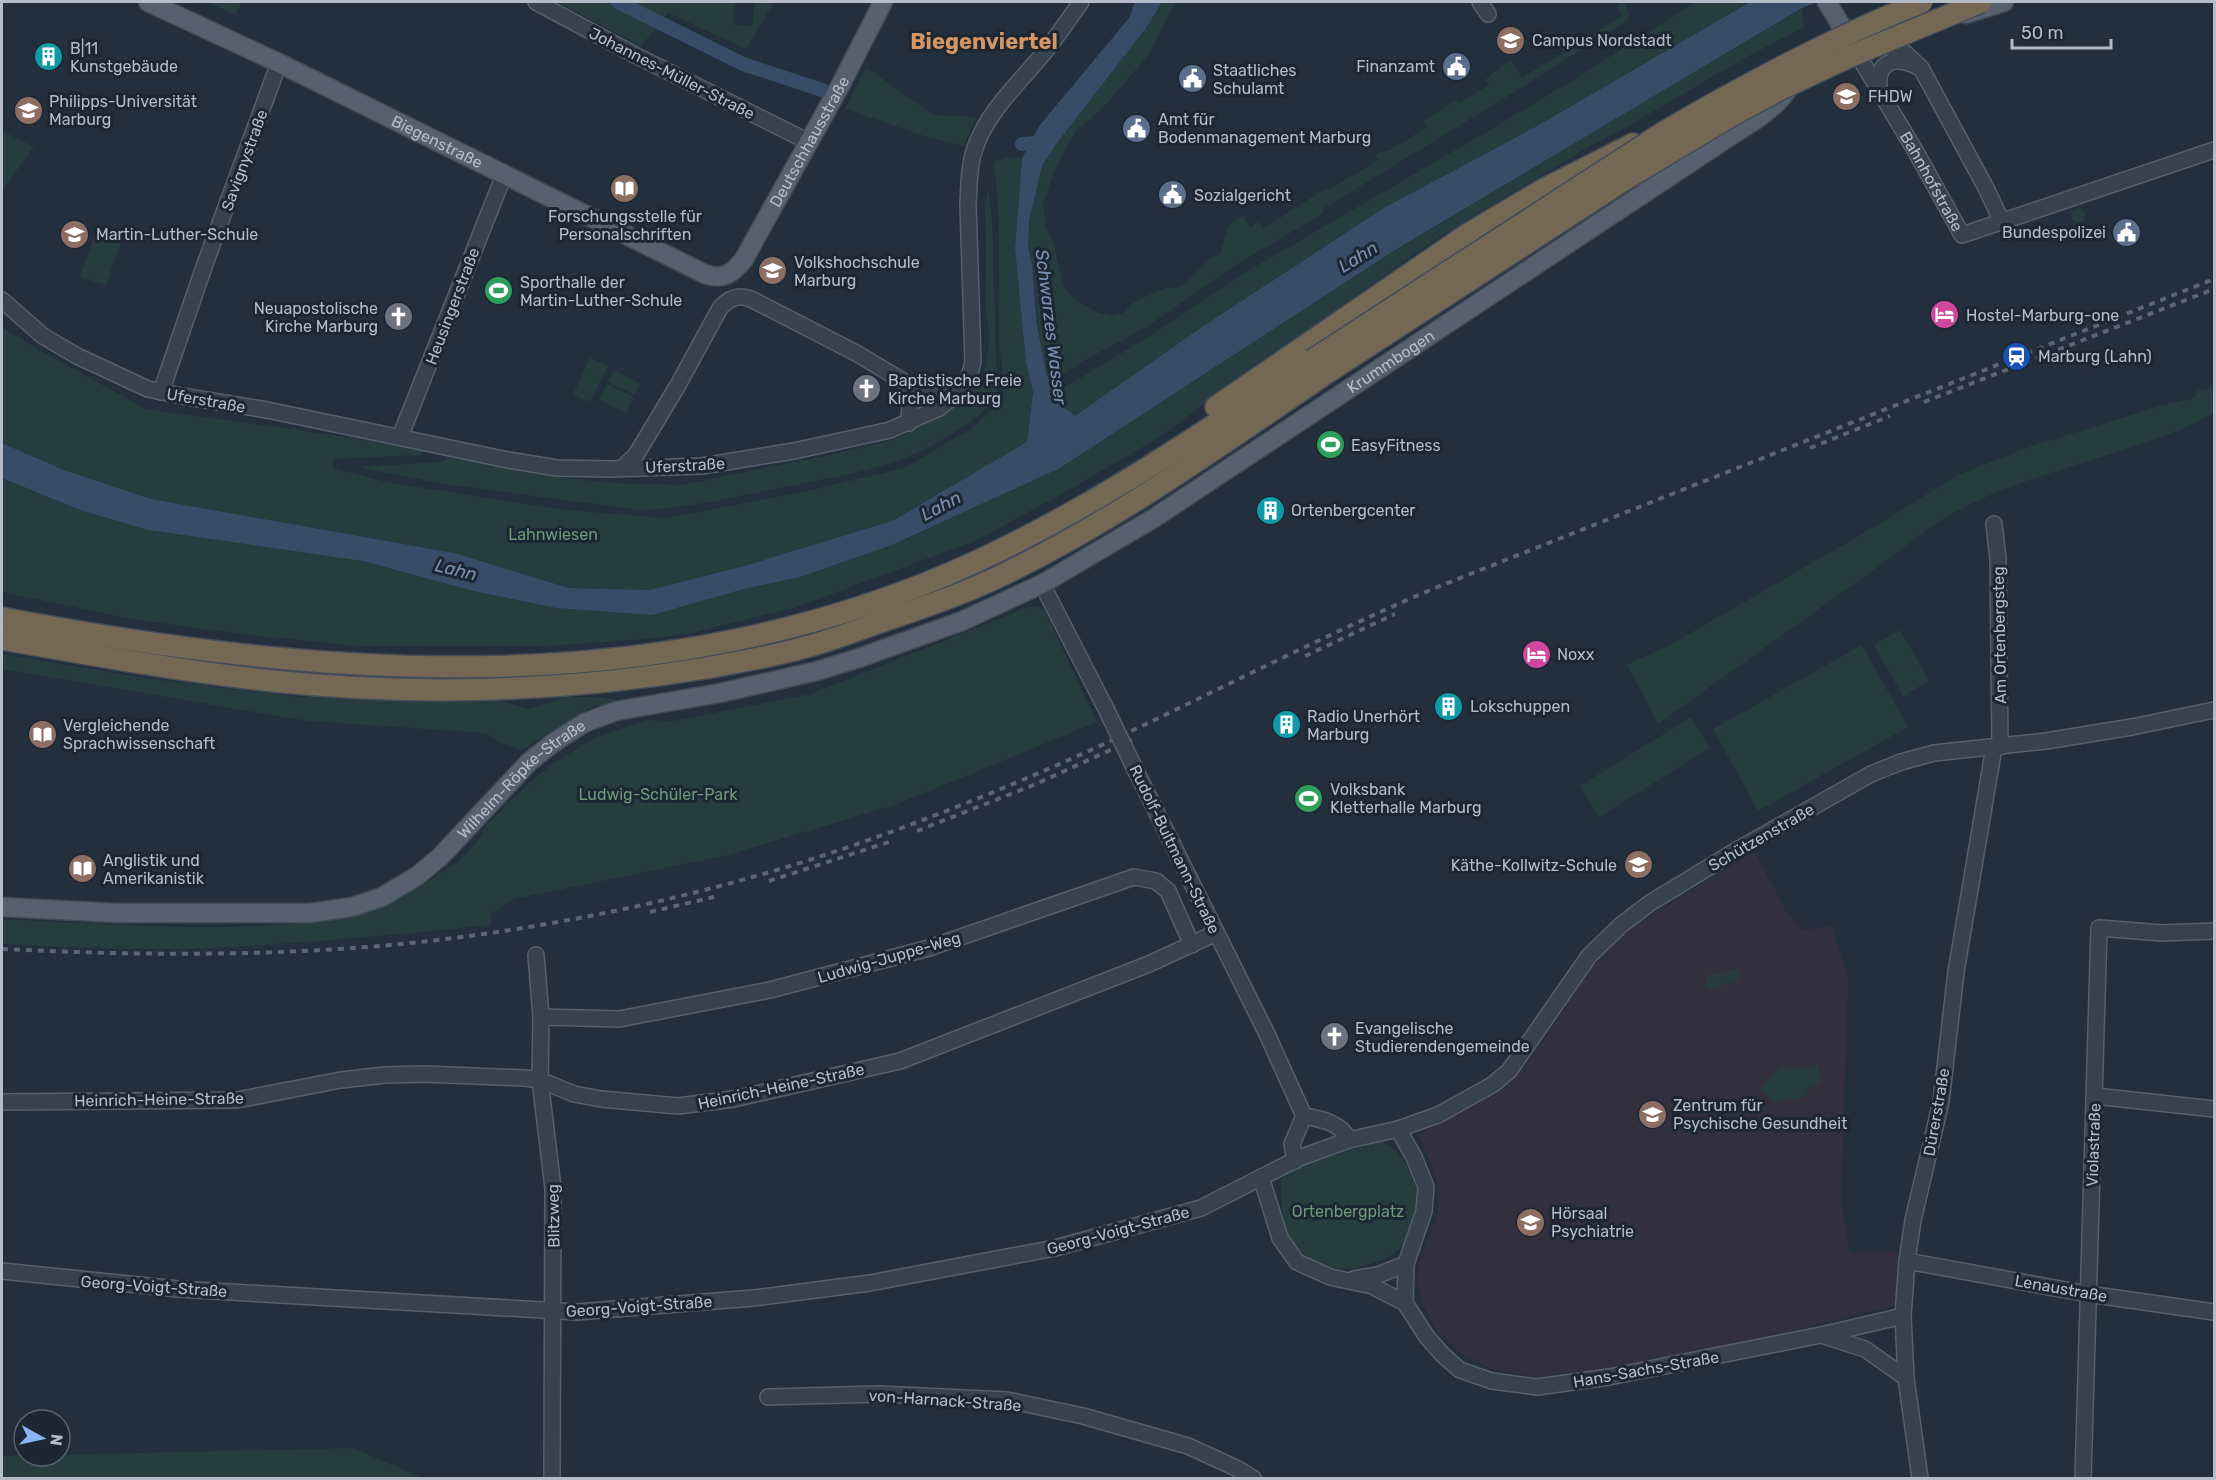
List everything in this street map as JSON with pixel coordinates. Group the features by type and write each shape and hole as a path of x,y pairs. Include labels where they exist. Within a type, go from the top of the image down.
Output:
{"highway":[{"path":"2,618 88,634 223,653 360,664 448,667 542,666 675,651 739,639 809,622 911,589 963,567 1073,513 1140,473 1664,132 1721,98 1842,36 1922,2"},
{"path":"1313,361 1731,116 1783,88 1851,56 1981,2"},
{"path":"2,639 124,662 189,671 274,681 425,689 543,688 620,681 735,663 820,643 994,579 1083,531 1162,484 1313,361 1428,260 1501,213 1636,142 1778,74"}],"main road":[{"name":"Biegenstraße","path":"148,2 279,63 705,274 715,277 726,276"},
{"name":"Deutschhausstraße","path":"726,276 734,271 744,259 883,2"},
{"name":"Bahnhofstraße","path":"1827,2 1852,44"},
{"name":"Krummbogen","path":"1735,133 1755,112 1778,74 1800,53 1841,24 1896,2"},
{"path":"1852,44 1859,42 1887,46 1953,19 2004,2"},
{"name":"Krummbogen","path":"1042,584 1154,518 1773,108 1803,68 1852,44"},
{"name":"Wilhelm-Röpke-Straße","path":"2,908 117,913 256,915 310,914 363,904 382,897 417,876 451,846 529,762 553,742 590,720 626,709 720,693 849,662 962,621 1042,584"}],"street":[{"name":"Johannes-Müller-Straße","path":"536,2 808,142"},
{"name":"Uferstraße","path":"2,300 43,336 76,356 148,389 267,410 557,468 656,468 728,463 890,430 939,408 953,397 969,377 972,366 968,204 970,172 975,149 998,107 1043,54 1081,2"},
{"name":"Bahnhofstraße","path":"1852,44 1962,235 2214,150"},
{"path":"1887,46 1904,52 1921,68 2001,220"},
{"path":"1879,90 1878,75 1886,65 1901,60 1921,68"},
{"name":"Savignystraße","path":"161,392 279,63"},
{"name":"Heusingerstraße","path":"400,438 504,175"},
{"path":"622,468 636,455 720,308 725,302 736,297 744,296 751,299 856,353 928,396 953,397"},
{"path":"909,423 911,387"},
{"path":"644,440 645,454 656,468"},
{"name":"Am Ortenbergsteg","path":"1994,524 1998,569 1997,747"},
{"name":"Rudolf-Bultmann-Straße","path":"1042,584 1268,1034 1304,1116"},
{"name":"Schützenstraße","path":"1398,1129 1438,1115 1471,1098 1509,1071 1594,951 1621,925 1658,898 1737,850 1871,774 1918,757 2132,727 2214,710"},
{"name":"Dürerstraße","path":"1920,1479 1906,1378 1903,1316 1907,1262 1913,1220 1941,1102 1956,972 1997,747"},
{"name":"Ludwig-Juppe-Weg","path":"541,1017 619,1019 770,990 928,948 1134,877 1156,881 1168,891 1192,945"},
{"name":"Violastraße","path":"2083,1479 2099,928 2162,933 2214,931"},
{"name":"Heinrich-Heine-Straße","path":"2,1102 237,1100 341,1080 384,1075 472,1075 540,1080 574,1094 601,1099 678,1106 734,1099 900,1061 1149,964 1216,933"},
{"name":"Blitzweg","path":"536,956 541,1017 540,1080 554,1188 552,1479"},
{"path":"2095,1096 2214,1109"},
{"path":"1295,1161 1293,1144 1304,1116 1340,1128 1349,1140"},
{"path":"1398,1129 1414,1157 1426,1187 1424,1211 1406,1264 1405,1303 1372,1286 1319,1273 1297,1262 1280,1238 1261,1177 1349,1140 1398,1129"},
{"name":"Georg-Voigt-Straße","path":"2,1271 168,1288 577,1312 754,1298 870,1283 1055,1248 1201,1208 1261,1177"},
{"name":"Lenaustraße","path":"1907,1262 2088,1294 2214,1312"},
{"path":"1348,1280 1378,1275 1406,1264"},
{"name":"Hans-Sachs-Straße","path":"1405,1303 1427,1337 1460,1370 1492,1381 1537,1387 1609,1377 1821,1335 1903,1316"},
{"name":"Hans-Sachs-Straße","path":"1821,1335 1865,1349 1906,1378"},
{"name":"von-Harnack-Straße","path":"768,1397 879,1394 1008,1400 1083,1416 1188,1446 1236,1468 1253,1479"}],"shaded area":[{"name":"Zentrum für Psychische Gesundheit","path":"1754,851 1786,911 1802,930 1833,926 1848,981 1841,1203 1850,1252 1898,1252 1897,1305 1733,1345 1608,1368 1536,1377 1497,1370 1466,1358 1438,1333 1422,1303 1418,1284 1419,1264 1438,1212 1438,1183 1419,1134 1496,1094 1517,1076 1591,969 1635,925"}],"green space":[{"path":"208,2 242,2 235,15"},
{"path":"557,2 735,2 733,24 752,26 755,2 774,2 746,49 668,13 641,46"},
{"path":"1162,2 1176,2 1147,57 1100,111 1077,129 1055,169 1043,204 1046,227 1053,243 1065,290 1076,300 1097,312 1112,316 1123,313 1134,302 1167,287 1176,288 1184,285 1209,260 1220,254 1228,226 1243,216 1250,227 1259,222 1264,228 1325,189 1332,188 1378,160 1374,154 1390,150 1427,127 1423,121 1456,100 1459,103 1489,85 1486,79 1511,60 1522,78 1622,16 1617,7 1620,3 1625,2 1629,17 1524,86 1323,209 1324,213 1239,263 1145,328 1083,361 1059,377 1052,385 1046,372 1041,350 1028,246 1029,221 1042,166 1057,143 1146,28"},
{"path":"1696,2 1750,2 1537,126 1382,209 1202,327 1075,417 1055,399 1054,394 1148,337 1246,272 1570,82"},
{"path":"1802,8 1804,27 1585,149 1430,243 1153,441 975,541 794,608 687,634 647,639 545,646 357,646 249,635 131,619 2,592 2,478 80,510 363,561 473,591 556,608 652,615 744,589 800,577 892,545 1060,468 1395,250"},
{"path":"866,67 933,115 976,117 964,146 927,137 845,109"},
{"path":"2,131 34,147 2,190"},
{"name":"Lahnwiesen","path":"1005,157 1022,158 1015,248 1026,363 1033,392 1027,442 892,521 744,566 650,590 569,588 454,553 151,499 64,470 2,443 2,327 146,409 423,450 421,455 334,459 333,468 386,482 565,510 667,518 807,491 904,468 971,429 1000,403 1004,393 999,339 999,217 994,162"},
{"path":"988,187 992,219 997,396 979,415 938,442 911,456 821,480 690,505 639,510 444,484 358,467 441,462 448,457 556,477 613,483 682,485 896,439 945,414 981,380 986,366 989,340 986,317 985,206"},
{"path":"2075,208 2081,208 2085,215 2081,222 2075,222 2071,218 2071,212"},
{"path":"96,230 122,239 106,285 80,277"},
{"path":"590,358 608,366 590,402 573,394"},
{"path":"614,370 640,383 635,395 608,382"},
{"path":"607,384 634,397 626,413 599,400"},
{"path":"2214,387 2214,413 2191,425 2142,444 1996,492 1962,508 1930,528 1658,724 1627,665 1675,642 1869,530 1960,474 2032,446 2160,406 2195,398 2197,391"},
{"name":"Ludwig-Schüler-Park","path":"1028,607 1037,607 1045,611 1097,722 895,805 724,856 514,899 491,914 491,925 212,948 133,949 2,944 2,919 143,926 237,927 331,919 377,911 375,909 419,883 430,880 460,860 476,843 486,826 508,803 548,767 592,739 647,720 673,721 811,694"},
{"path":"1900,630 1929,681 1903,696 1874,645"},
{"path":"1862,645 1908,727 1758,811 1713,729"},
{"path":"2,654 145,678 299,697 492,699 530,709 565,697 595,697 627,701 591,707 521,750 485,733 308,721 2,669"},
{"path":"1691,717 1710,748 1599,817 1580,786"},
{"path":"1731,969 1737,970 1740,976 1736,981 1712,989 1706,985 1710,974 1723,973"},
{"path":"1816,1064 1821,1074 1821,1084 1809,1088 1805,1096 1774,1102 1761,1090 1780,1066 1801,1069"},
{"name":"Ortenbergplatz","path":"1380,1141 1400,1155 1407,1164 1414,1181 1417,1208 1414,1228 1399,1250 1383,1259 1352,1268 1323,1266 1306,1255 1287,1231 1282,1210 1281,1178 1301,1166"},
{"path":"353,1448 423,1478 2,1478 2,1456 12,1456 12,1468 72,1468 72,1454"}],"water":[{"name":"Lahn","path":"1135,2 1162,2 1146,28 1057,143 1042,166 1029,221 1028,246 1037,324 1046,372 1055,399 1075,416 1202,327 1382,209 1537,126 1750,2 1817,2 1802,8 1395,250 1060,468 892,545 800,577 744,589 652,615 556,608 473,591 363,561 149,530 80,510 2,478 2,443 64,470 151,499 454,553 569,588 650,590 744,566 892,521 1027,442 1033,392 1026,363 1015,248 1022,158 1040,125 1129,18"}],"waterway":[{"path":"618,2 743,64 822,90"},
{"path":"1022,144 1037,143"}],"railway":[{"path":"2,949 220,954 384,946 500,932 561,921 743,880 862,843 991,793 1108,742 1352,625 1435,588 2214,279"},
{"path":"1924,402 2214,289"},
{"path":"1810,448 1890,416"},
{"path":"1305,656 1395,614"},
{"path":"917,831 1036,784 1132,740"},
{"path":"769,881 892,841"},
{"path":"650,912 714,897"}],"place":[{"name":"Campus Nordstadt","path":"1511,40"},
{"name":"B|11 Kunstgebäude","path":"49,57"},
{"name":"Finanzamt","path":"1456,66"},
{"name":"Staatliches Schulamt","path":"1192,79"},
{"name":"FHDW","path":"1847,96"},
{"name":"Philipps-Universität Marburg","path":"28,110"},
{"name":"Amt für Bodenmanagement Marburg","path":"1137,128"},
{"name":"Forschungsstelle für Personalschriften","path":"625,188"},
{"name":"Sozialgericht","path":"1173,195"},
{"name":"Bundespolizei","path":"2127,232"},
{"name":"Martin-Luther-Schule","path":"75,234"},
{"name":"Volkshochschule Marburg","path":"773,271"},
{"name":"Sporthalle der Martin-Luther-Schule","path":"499,291"},
{"name":"Hostel-Marburg-one","path":"1945,315"},
{"name":"Neuapostolische Kirche Marburg","path":"399,317"},
{"name":"Marburg (Lahn)","path":"2017,356"},
{"name":"Baptistische Freie Kirche Marburg","path":"867,389"},
{"name":"EasyFitness","path":"1330,445"},
{"name":"Ortenbergcenter","path":"1270,510"},
{"name":"Noxx","path":"1536,654"},
{"name":"Lokschuppen","path":"1449,706"},
{"name":"Radio Unerhört Marburg","path":"1286,725"},
{"name":"Vergleichende Sprachwissenschaft","path":"42,734"},
{"name":"Volksbank Kletterhalle Marburg","path":"1309,798"},
{"name":"Käthe-Kollwitz-Schule","path":"1638,865"},
{"name":"Anglistik und Amerikanistik","path":"82,869"},
{"name":"Evangelische Studierendengemeinde","path":"1334,1037"},
{"name":"Zentrum für Psychische Gesundheit","path":"1652,1114"},
{"name":"Hörsaal Psychiatrie","path":"1530,1222"}],"district":[{"name":"Biegenviertel","path":"984,41"}],"water label":[{"name":"Schwarzes Wasser","path":"1051,327"}]}
